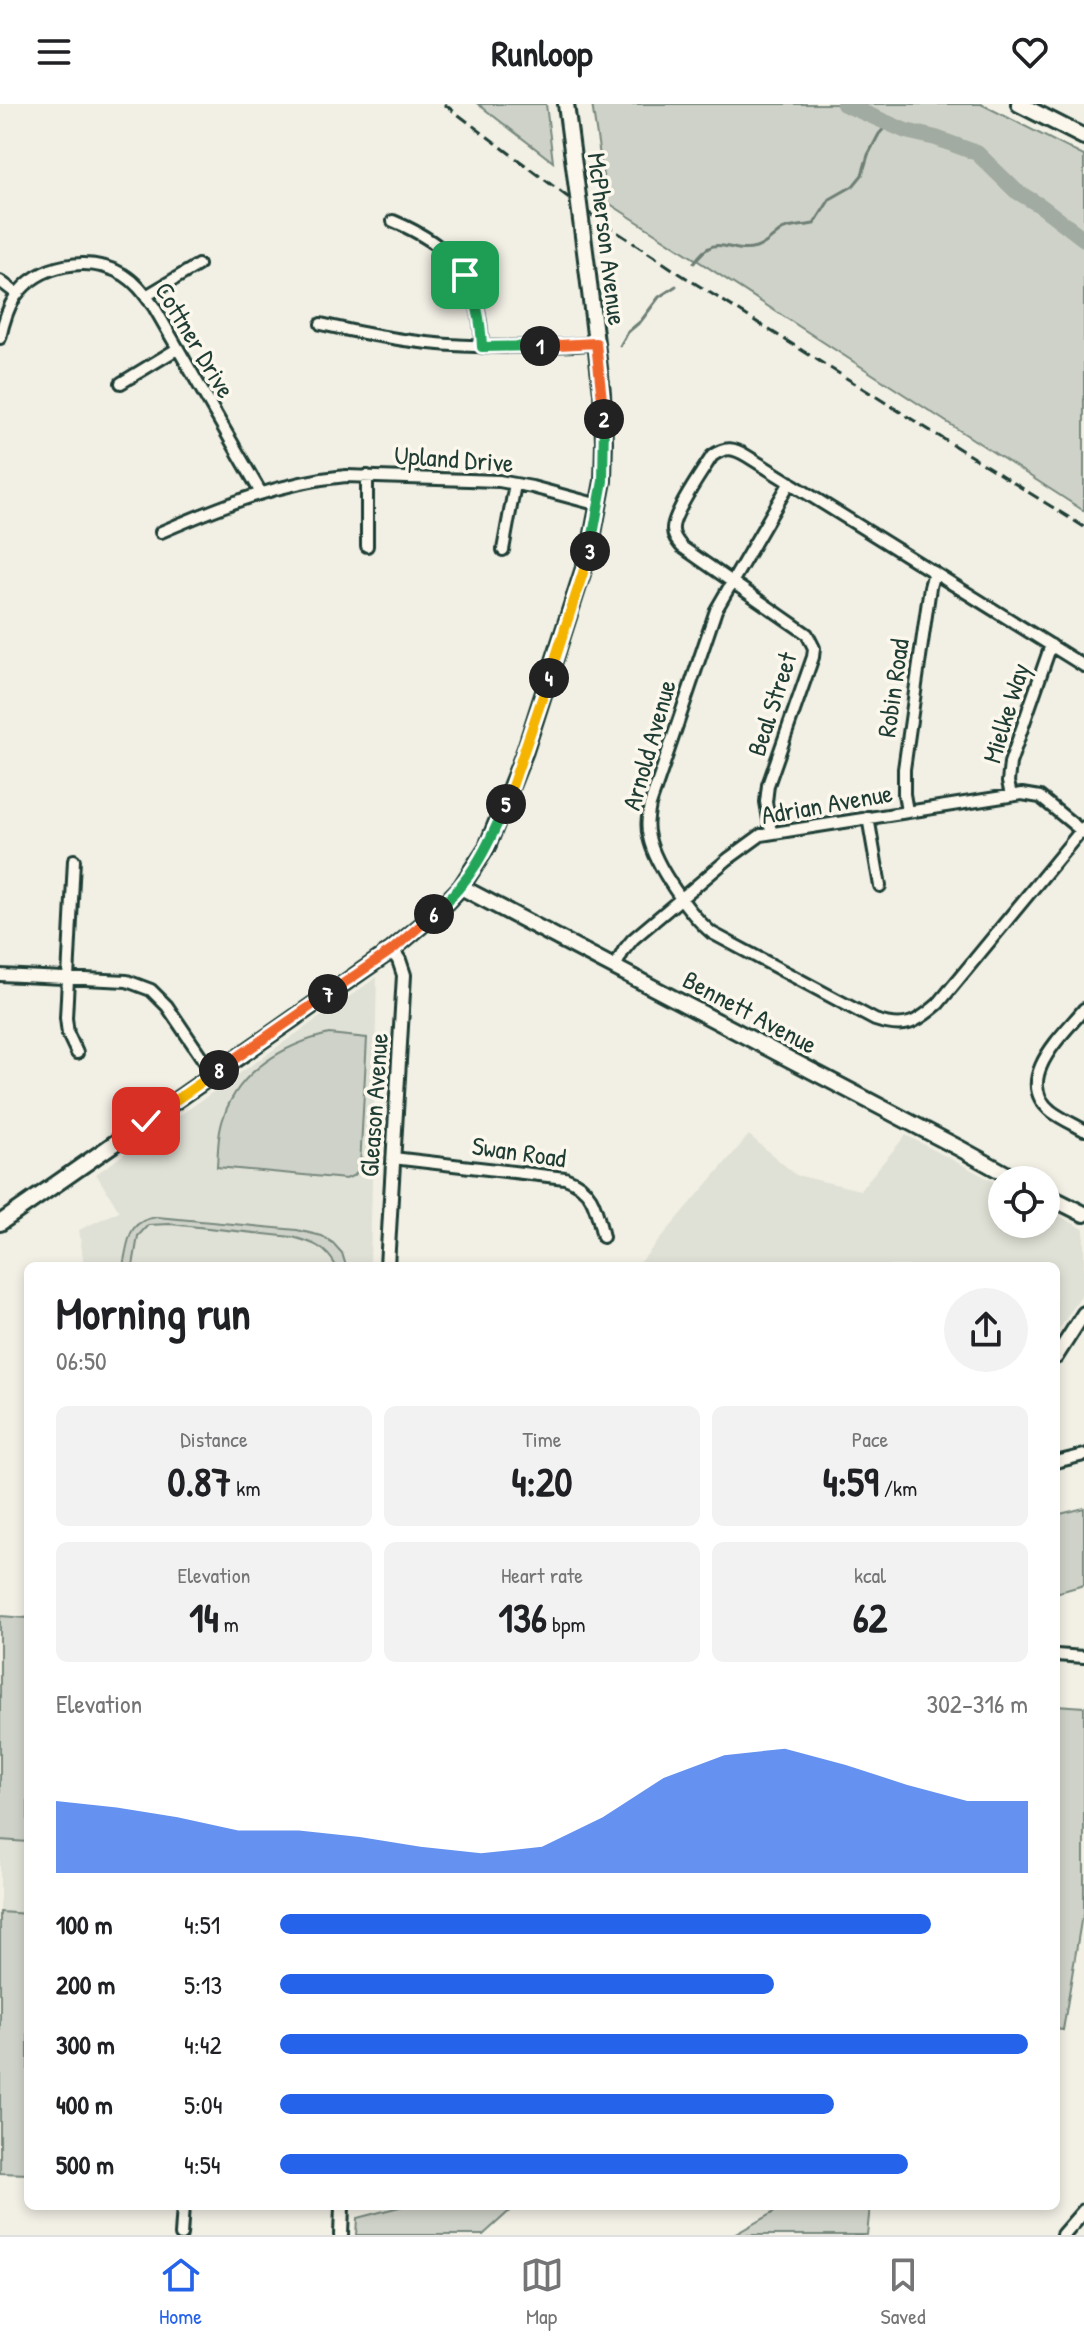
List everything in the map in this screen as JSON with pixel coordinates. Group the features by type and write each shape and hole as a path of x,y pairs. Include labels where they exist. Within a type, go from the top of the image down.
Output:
{"main road":[{"name":"McPherson Avenue","path":"0,1223 392,950 436,913 479,863 510,791 590,549 603,481 604,417 566,104"},
{"path":"1019,104 1084,137"},
{"name":"Bennett Avenue","path":"461,887 991,1166"},
{"path":"1060,1202 1084,1214"}],"street":[{"path":"393,221 445,250 465,275 480,315 482,347"},
{"name":"Cottner Drive","path":"17,294 47,271 77,263 95,264 118,272 138,286 261,493"},
{"path":"146,296 198,265"},
{"path":"0,281 17,294 7,313 0,338"},
{"path":"321,324 396,340 482,347 596,343"},
{"path":"121,383 177,349"},
{"name":"Beal Street","path":"771,832 766,802 768,785 814,648 807,634 682,547 675,538 673,523 712,456 726,448 736,450 790,482"},
{"path":"367,476 367,546"},
{"name":"Upland Drive","path":"261,493 334,477 484,480 515,484 599,505"},
{"path":"790,482 1084,666"},
{"name":"Arnold Avenue","path":"790,482 731,581 708,627 648,815 651,845 699,923 712,933 875,1020 888,1025 907,1024 921,1019 938,1004 1083,830"},
{"path":"503,550 515,484"},
{"path":"161,532 226,504 261,493"},
{"name":"Robin Road","path":"907,811 904,769 934,572"},
{"name":"Mielke Way","path":"1011,795 1008,782 1010,763 1051,645"},
{"name":"Adrian Avenue","path":"615,967 633,939 749,842 771,832 1031,794 1040,797 1083,830"},
{"path":"868,817 880,886"},
{"path":"74,860 66,1026 77,1053"},
{"name":"Gleason Avenue","path":"387,1262 404,975 392,950"},
{"path":"0,975 127,981 151,990 167,1006 213,1074"},
{"path":"1084,1009 1041,1062 1037,1080 1042,1100 1050,1110 1084,1130"},
{"name":"Swan Road","path":"393,1158 565,1178 577,1182 592,1198 603,1237"},
{"path":"1060,1351 1084,1313"},
{"path":"1060,1461 1084,1455"},
{"path":"1060,1655 1084,1657"},
{"path":"181,2235 183,2210"},
{"path":"341,2235 342,2210"},
{"path":"1063,2235 1084,2211"}],"shaded area":[{"path":"478,104 546,104 553,162"},
{"path":"592,104 981,104 1084,156 1084,511 607,202"},
{"path":"377,977 370,1262 83,1262 79,1230 119,1211 96,1174"},
{"path":"329,1034 367,1038 360,1166 355,1175 346,1179 217,1167 222,1122 241,1086 252,1073 280,1052"},
{"path":"749,1135 796,1175 860,1190 906,1135 988,1179 988,1238 1060,1238 1060,1216 1084,1229 1084,1292 1060,1328 1060,1262 640,1262"},
{"path":"157,1217 297,1230 322,1236 333,1243 345,1262 333,1262 318,1246 292,1237 170,1224 148,1225 138,1236 134,1262 124,1262 131,1233 147,1219"},
{"path":"1084,1508 1084,1585 1060,1592 1060,1514"},
{"path":"0,1616 24,1618 24,1842 0,1840"},
{"path":"1060,1705 1084,1707 1084,1915 1063,2030 1060,2030"},
{"path":"0,1840 24,1842 24,1914 0,1912"},
{"path":"0,1912 24,1914 24,2174 0,2173"},
{"path":"388,2210 511,2210 483,2235 356,2235 357,2218"},
{"path":"870,2210 867,2235 734,2235 774,2212"}],"waterway":[{"path":"844,104 906,131 977,153 1016,191 1084,239"},
{"path":"694,263 709,247 756,248 782,230 814,224 830,199 853,186 862,175 868,155 888,124"},
{"path":"620,346 628,332 641,321 659,297 676,286"}],"railway":[{"path":"444,104 593,216 677,272 1084,527"}],"route":[{"path":"146,1121 392,950 436,913 479,863 506,804 590,549 603,481 604,417 596,343 482,347 480,315 465,275"}]}
